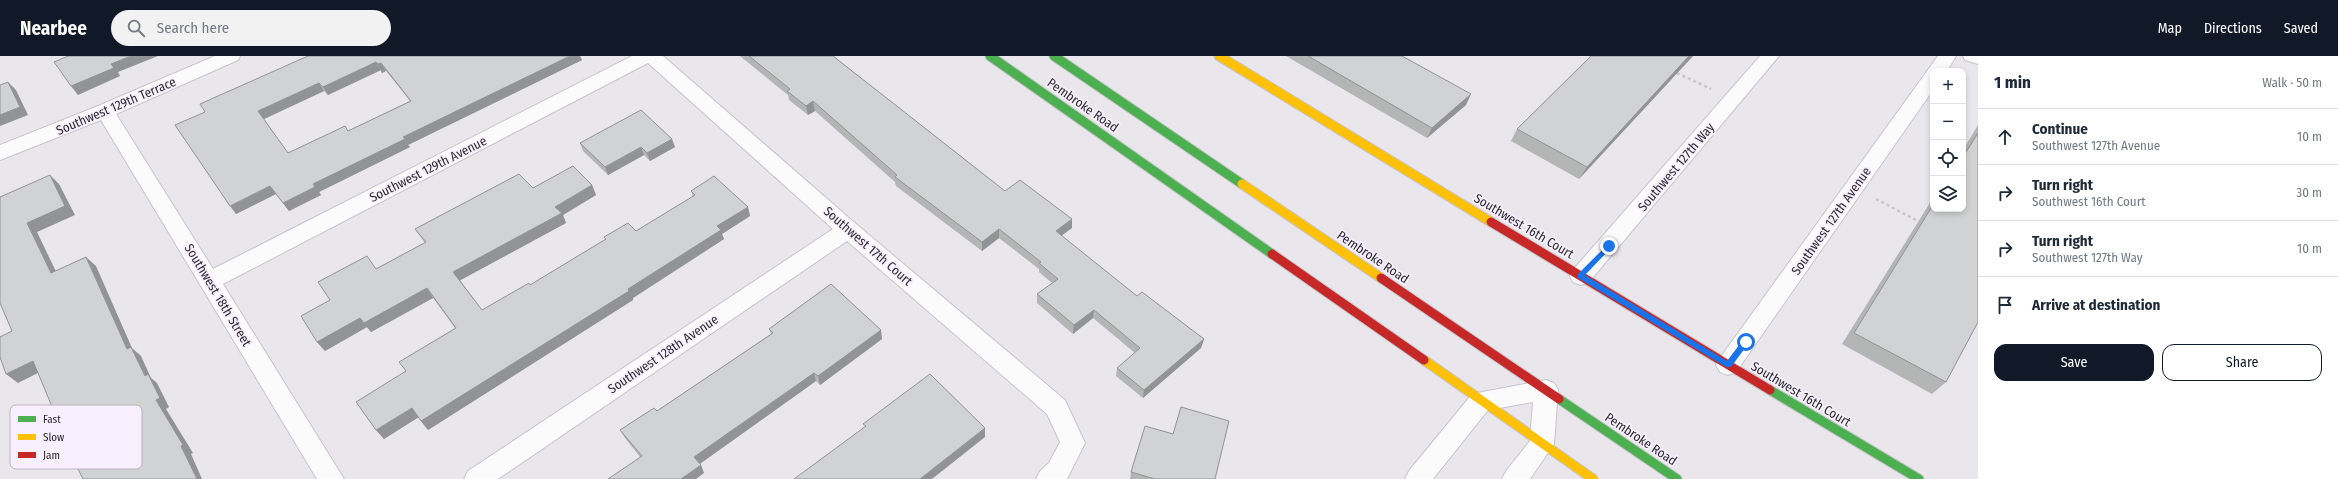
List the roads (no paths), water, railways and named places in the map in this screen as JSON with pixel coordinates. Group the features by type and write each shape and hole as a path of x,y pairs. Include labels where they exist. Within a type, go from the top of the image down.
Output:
{"main road":[{"name":"Pembroke Road","path":"990,56 1593,479"},
{"name":"Pembroke Road","path":"1054,56 1677,479"},
{"name":"Southwest 16th Court","path":"1220,56 1728,365 1919,479"}],"street":[{"name":"Southwest 129th Terrace","path":"0,153 105,111 230,56"},
{"name":"Southwest 129th Avenue","path":"209,281 647,56"},
{"name":"Southwest 17th Court","path":"652,56 848,230 1056,407 1073,443 1058,471 1049,479"},
{"name":"Southwest 127th Way","path":"1581,276 1770,56"},
{"path":"1939,68 1947,56"},
{"path":"1972,56 1978,58"},
{"name":"Southwest 127th Avenue","path":"1728,365 1930,80"},
{"name":"Southwest 18th Street","path":"105,111 330,479"},
{"name":"Southwest 128th Avenue","path":"477,479 848,230"},
{"path":"1418,479 1481,401 1546,390 1542,444 1515,479"}]}
